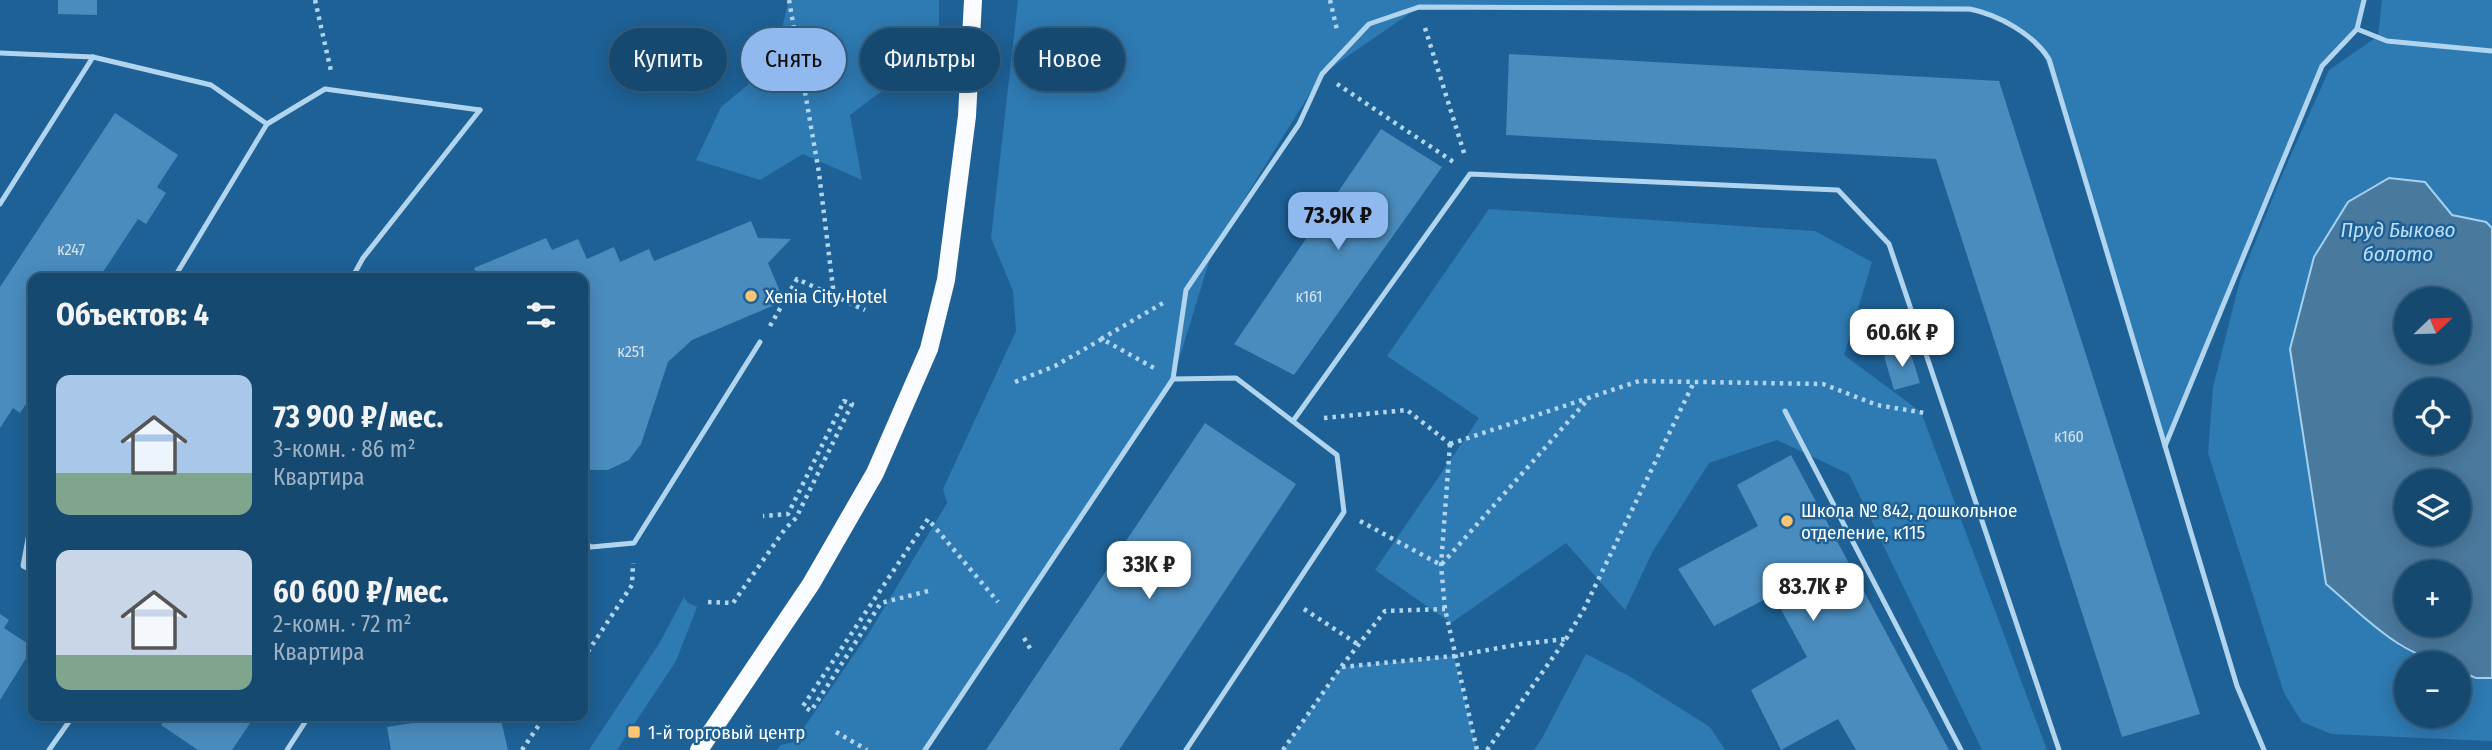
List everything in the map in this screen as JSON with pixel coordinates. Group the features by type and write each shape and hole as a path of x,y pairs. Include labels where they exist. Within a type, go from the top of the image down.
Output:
{"main road":[{"path":"699,750 811,584 876,473 929,349 946,280 952,239 967,116 973,0"}],"lane":[{"path":"2165,446 2322,66 2357,29 2364,0"},
{"path":"925,750 1173,379 1186,290 1299,124 1322,74 1369,24 1419,7 1970,9 1991,13 2041,47 2049,59 2237,686 2264,750"},
{"path":"2357,29 2387,41 2492,51"},
{"path":"0,53 93,57 211,85 267,124"},
{"path":"0,204 93,57"},
{"path":"177,273 267,124 325,89 480,110 363,258 355,273"},
{"path":"1293,421 1470,174 1838,190 1889,244 2059,750"},
{"path":"588,545 591,547 634,543 760,342"},
{"path":"1173,379 1236,378 1337,455 1343,512 1186,750"},
{"path":"1785,411 1961,750"},
{"path":"28,539 23,566 28,568"},
{"path":"49,750 69,721"},
{"path":"287,750 306,721"}],"path":[{"path":"315,0 335,90"},
{"path":"789,0 820,173 834,296"},
{"path":"1419,7 1470,174"},
{"path":"1322,74 1470,174"},
{"path":"760,342 797,279 865,310"},
{"path":"1015,382 1055,366 1186,290"},
{"path":"1102,338 1173,379"},
{"path":"1450,444 1639,381 1823,384 1877,405 1946,417"},
{"path":"1487,750 1566,639 1584,609 1694,382"},
{"path":"1441,565 1591,397"},
{"path":"708,602 733,603 785,529 796,519 852,404 844,401 788,514 763,516"},
{"path":"1293,421 1407,410 1450,444"},
{"path":"1450,444 1441,565 1445,609 1454,656 1477,750"},
{"path":"1343,512 1441,565"},
{"path":"928,591 881,603 811,711 803,706 928,519 1012,620 1031,650"},
{"path":"588,651 632,585 634,543"},
{"path":"1287,598 1359,645"},
{"path":"1283,750 1341,667 1385,611 1445,609"},
{"path":"1341,667 1454,656 1521,643 1566,639"},
{"path":"522,750 542,721"},
{"path":"836,732 867,750"}],"shaded area":[{"path":"789,0 939,0 939,28 860,28 860,91 882,91 850,115 862,180 803,154 760,180 696,160 721,107 741,90 846,91 846,28 782,28"},
{"path":"1018,0 2362,0 2357,29 2322,66 2165,446 2076,149 2041,47 1991,13 1827,8 1419,7 1322,74 1213,249 1173,379 926,750 777,750 781,745 794,742 869,633 947,503 943,489 1016,331 1013,291 991,238 1014,35 1014,91 1125,91 1125,28 1015,28"},
{"path":"2382,0 2492,0 2492,228 2486,222 2452,216 2425,182 2389,178 2395,469 2394,546 2397,546 2397,560 2394,560 2394,637 2399,637 2399,646 2411,651 2394,651 2394,728 2471,728 2471,676 2492,678 2492,741 2331,734 2302,722 2284,693 2208,453 2213,387 2240,280 2282,175 2329,70 2378,36"},
{"path":"1489,209 1815,231 1872,262 1844,355 1921,412 2047,750 1982,750 1849,474 1777,440 1709,463 1653,551 1625,610 1566,543 1451,623 1375,570 1479,418 1387,356"},
{"path":"684,597 688,603 697,607 676,661 617,750 589,750 660,642"},
{"path":"1586,654 1629,676 1710,727 1725,750 1534,750"},
{"path":"1454,656 1477,750 1283,750 1341,667"}],"water":[{"name":"Пруд Быково болото","path":"2389,178 2425,182 2452,215 2486,222 2492,228 2492,678 2471,676 2471,651 2412,651 2403,647 2326,584 2290,349 2314,257 2348,202"}],"building":[{"path":"58,0 97,0 97,15 58,14"},
{"path":"1509,54 1999,81 2200,714 2122,737 1936,159 1506,135"},
{"path":"115,113 178,155 157,187 166,193 146,224 138,219 102,273 28,273 28,401 20,413 13,408 0,428 0,287"},
{"path":"1381,129 1442,167 1294,375 1234,344"},
{"path":"751,221 758,238 791,239 768,263 784,301 692,340 668,362 641,444 629,460 608,470 588,470 588,273 476,273 474,268 546,238 552,250 578,239 587,259 614,247 620,262 649,249 654,261"},
{"path":"1909,348 1920,383 1894,390 1884,356"},
{"path":"1205,423 1296,484 1119,750 986,750"},
{"path":"1791,455 1949,750 1856,750 1838,719 1781,750 1751,690 1807,657 1773,595 1714,626 1678,569 1758,526 1737,485"},
{"path":"0,614 9,620 4,628 28,644 28,655 0,700"},
{"path":"164,721 252,721 232,750 198,750 161,725"},
{"path":"501,721 508,750 391,750 387,727 419,722"}],"place":[{"name":"Xenia City Hotel","path":"751,296"},
{"name":"Школа № 842, дошкольное отделение, к115","path":"1787,521"},
{"name":"1-й торговый центр","path":"634,732"}]}
